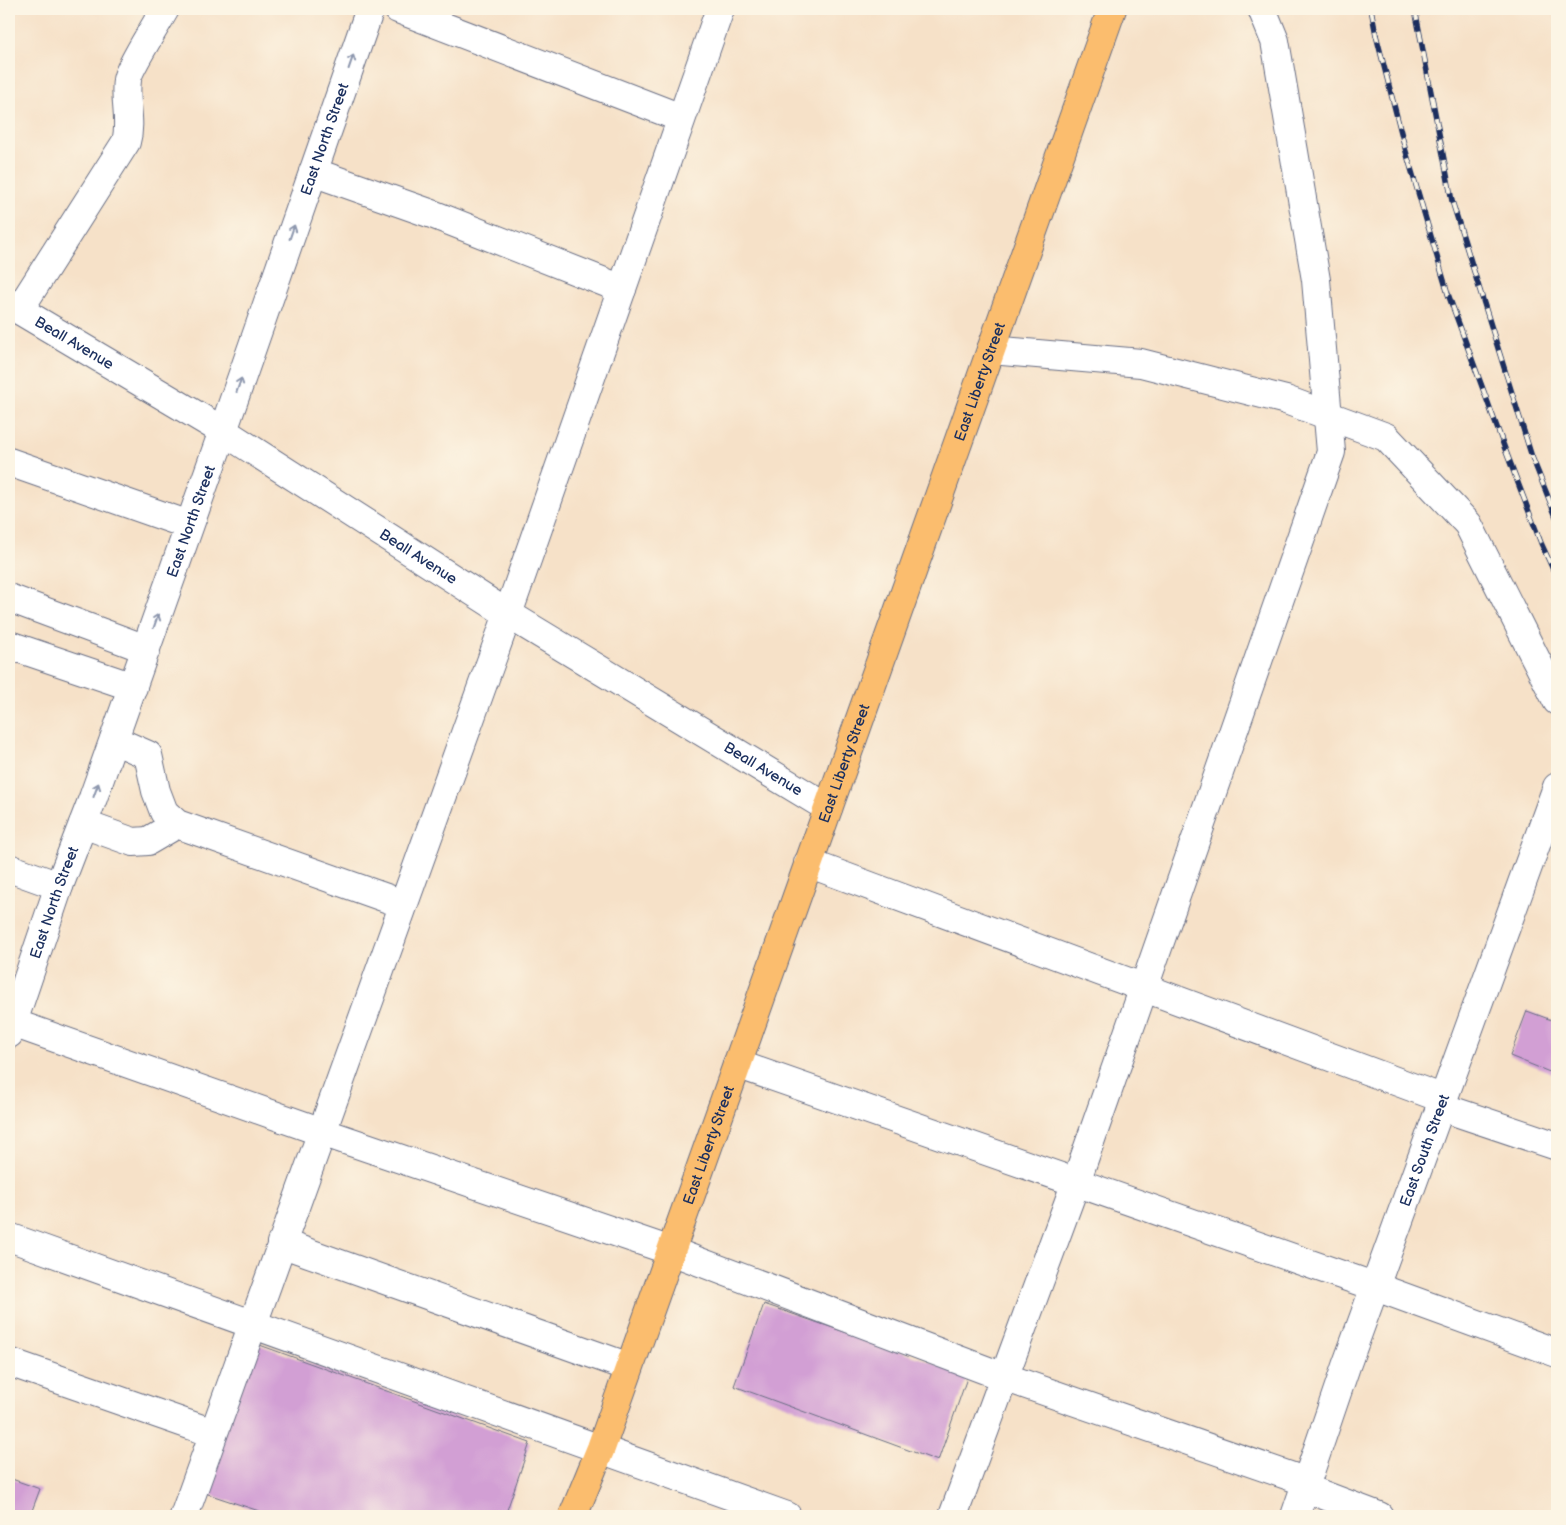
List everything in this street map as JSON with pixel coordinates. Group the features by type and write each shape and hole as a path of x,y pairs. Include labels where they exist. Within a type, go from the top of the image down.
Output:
{"main road":[{"name":"East Liberty Street","path":"573,1516 601,1448 1112,9"}],"street":[{"path":"14,307 126,142 130,129 126,97 127,77 165,9"},
{"name":"East North Street","path":"11,1028 59,886 146,650 370,9"},
{"path":"398,9 681,118"},
{"path":"184,1516 212,1433 508,614 720,9"},
{"path":"953,1516 1076,1182 1331,452 1316,280 1275,41 1262,9"},
{"path":"313,172 432,214 622,289"},
{"name":"Beall Avenue","path":"14,307 223,431 508,614 828,808"},
{"path":"991,350 1141,363 1286,400 1386,437 1468,524 1557,701"},
{"path":"9,462 189,525"},
{"path":"9,598 146,650"},
{"path":"9,645 132,687"},
{"path":"114,740 148,755 156,791 164,812 177,824 403,904"},
{"name":"East South Street","path":"1295,1516 1346,1366 1557,787"},
{"path":"83,824 133,842 148,841 177,824"},
{"path":"808,863 1144,987 1557,1146"},
{"path":"9,868 59,886"},
{"path":"11,1028 671,1250 1004,1377 1306,1485 1379,1516"},
{"path":"737,1064 1376,1287 1557,1354"},
{"path":"9,1237 787,1516"},
{"path":"281,1243 629,1367"},
{"path":"9,1362 212,1433"}],"building":[{"path":"1527,1011 1557,1022 1557,1075 1510,1056"},
{"path":"764,1304 968,1375 938,1461 734,1386"},
{"path":"257,1344 530,1443 505,1516 274,1516 202,1492"},
{"path":"9,1478 40,1489 30,1516 9,1516"}],"railway":[{"path":"1371,9 1405,148 1448,294 1541,543 1557,578"},
{"path":"1415,9 1452,201 1532,457 1557,519"}]}
